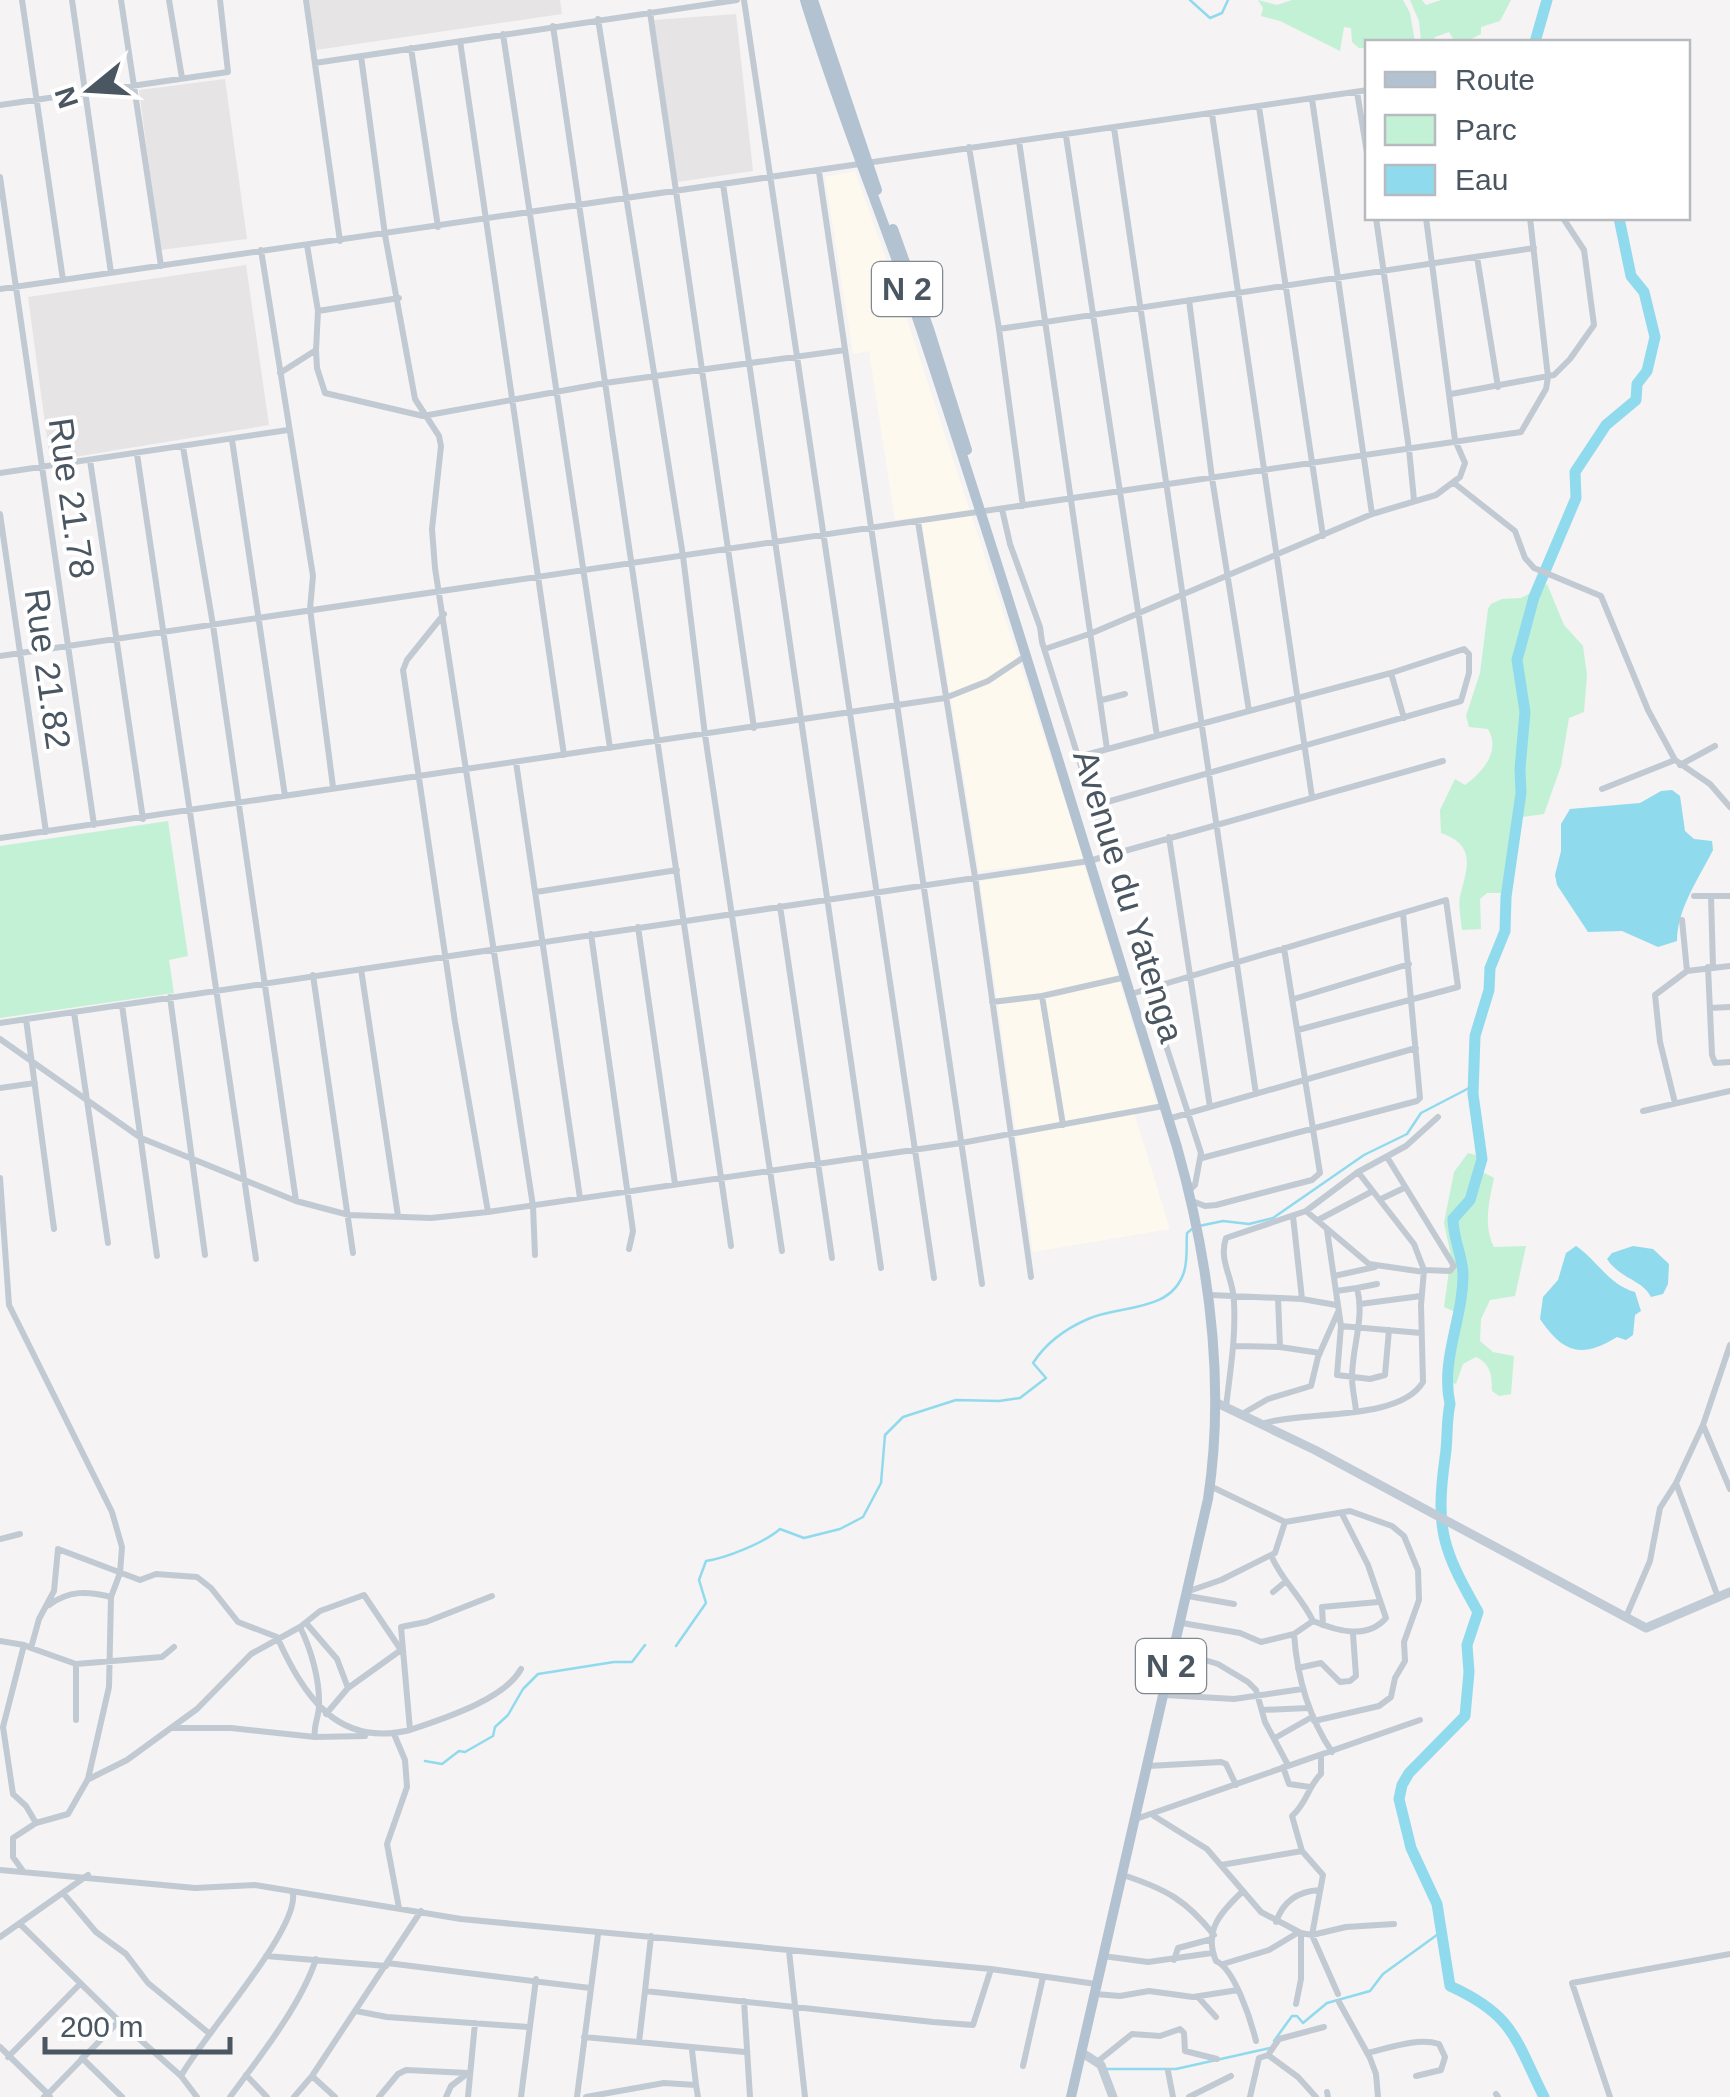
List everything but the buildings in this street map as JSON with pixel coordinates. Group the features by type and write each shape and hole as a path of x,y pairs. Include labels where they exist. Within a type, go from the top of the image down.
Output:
{"main road":[{"name":"Avenue du Yatenga","path":"805,0 982,511 1192,1201 1210,1295"},
{"name":"Avenue du Yatenga","path":"813,0 863,163"},
{"name":"N 2","path":"1071,2097 1189,1593 1210,1486 1220,1405 1210,1295"}],"street":[{"path":"22,0 63,280"},
{"path":"72,0 110,273"},
{"path":"122,0 160,266"},
{"path":"169,0 182,78"},
{"path":"0,106 228,72 220,0"},
{"path":"306,0 340,241"},
{"path":"315,63 741,0 772,178 934,1278"},
{"path":"650,12 754,728"},
{"path":"598,20 683,556 705,734 782,1251"},
{"path":"553,26 731,1246"},
{"path":"503,34 610,748"},
{"path":"460,40 564,754"},
{"path":"410,48 438,227"},
{"path":"361,56 385,234 414,399 439,436 441,446 432,528 435,568 533,1206 536,1255"},
{"path":"0,289 1365,91"},
{"path":"1357,92 1365,140"},
{"path":"1312,99 1372,514"},
{"path":"1259,106 1323,536"},
{"path":"1212,114 1312,797"},
{"path":"1114,128 1256,1094"},
{"path":"1066,136 1157,736"},
{"path":"1019,141 1107,749"},
{"path":"969,147 999,329 1022,506"},
{"path":"819,172 982,1284"},
{"name":"Rue 21.78","path":"0,178 94,826"},
{"path":"722,184 882,1268"},
{"path":"1376,220 1414,500"},
{"path":"1045,649 1092,633 1372,514 1436,495 1454,484 1465,463 1455,440 1426,220"},
{"path":"0,656 1522,432 1548,378 1530,220"},
{"path":"1452,394 1548,378 1570,359 1594,322 1584,250 1564,220"},
{"path":"307,245 318,311 317,368 325,392 423,416 653,376 845,350"},
{"path":"999,329 1534,248"},
{"path":"261,250 312,576 310,609 333,787"},
{"path":"1477,257 1498,387"},
{"path":"318,311 398,298"},
{"path":"1188,300 1249,711"},
{"path":"280,374 316,350"},
{"path":"0,473 288,430"},
{"path":"232,440 284,796"},
{"path":"183,447 296,1202"},
{"path":"137,454 256,1259"},
{"path":"90,460 143,818"},
{"path":"1454,484 1515,531 1525,558 1534,568 1606,601 1648,710 1677,762 1710,784 1730,807"},
{"path":"1002,509 1109,855"},
{"name":"Rue 21.82","path":"0,514 46,832"},
{"path":"918,522 975,877 1030,1278"},
{"path":"444,614 403,670 455,1022 488,1212"},
{"path":"1078,757 1391,673 1464,649 1469,654 1461,701 1093,806"},
{"path":"0,838 945,698 988,680 1027,656"},
{"path":"1391,673 1404,718"},
{"path":"1102,700 1125,694"},
{"path":"1602,789 1715,746"},
{"path":"0,1023 1089,861 1443,760"},
{"path":"516,762 580,1198"},
{"path":"1169,838 1210,1108"},
{"path":"536,892 678,870"},
{"path":"1694,896 1730,896"},
{"path":"1711,896 1713,1061 1730,1062"},
{"path":"1131,994 1446,900 1459,983 1454,989 1298,1030"},
{"path":"780,906 832,1258"},
{"path":"1202,1158 1420,1098 1402,913"},
{"path":"1682,920 1686,971"},
{"path":"638,927 675,1184"},
{"path":"591,934 633,1231 629,1250"},
{"path":"1192,1201 1216,1205 1312,1180 1320,1173 1284,948"},
{"path":"1294,999 1409,964"},
{"path":"1674,1103 1660,1042 1655,995 1686,971 1730,966"},
{"path":"360,968 398,1216"},
{"path":"313,975 354,1253"},
{"path":"992,1002 1042,996 1126,977"},
{"path":"1148,990 1202,1158 1195,1185 1192,1188 1186,1181"},
{"path":"1042,996 1064,1124"},
{"path":"170,997 205,1255"},
{"path":"122,1004 157,1256"},
{"path":"1710,1008 1730,1007"},
{"path":"74,1012 108,1243"},
{"path":"26,1019 54,1228"},
{"path":"0,1039 141,1138 296,1202 350,1215 431,1218 533,1206 961,1142 1164,1106"},
{"path":"1168,1119 1416,1048"},
{"path":"0,1088 34,1083"},
{"path":"1643,1111 1730,1090"},
{"path":"1438,1116 1406,1146 1358,1172 1306,1211 1226,1238 1223,1258 1234,1296 1235,1346 1220,1405 1265,1424 1646,1628 1730,1592"},
{"path":"1334,1276 1375,1267 1450,1271 1454,1266 1387,1157"},
{"path":"1265,1424 1308,1414 1393,1404 1418,1389 1424,1365 1424,1271 1414,1244 1358,1172"},
{"path":"0,1178 9,1305 112,1512 122,1547 120,1574 111,1597 110,1687 88,1779 68,1814 36,1823 13,1838 14,1857 24,1872"},
{"path":"1381,1199 1404,1188"},
{"path":"1318,1220 1371,1192"},
{"path":"1306,1211 1375,1267"},
{"path":"1293,1216 1302,1299"},
{"path":"1327,1230 1341,1326 1336,1372 1374,1379 1386,1373 1389,1330"},
{"path":"1336,1291 1377,1284"},
{"path":"1356,1410 1352,1377 1359,1327 1357,1288"},
{"path":"1210,1295 1302,1299 1337,1309"},
{"path":"1360,1304 1422,1296"},
{"path":"1278,1298 1280,1347"},
{"path":"1242,1414 1268,1399 1311,1386 1337,1309"},
{"path":"1341,1326 1421,1333"},
{"path":"1626,1618 1650,1561 1660,1508 1676,1484 1703,1424 1730,1345"},
{"path":"1235,1346 1320,1353"},
{"path":"1724,1362 1730,1371"},
{"path":"1703,1424 1729,1485"},
{"path":"1676,1484 1718,1598"},
{"path":"1210,1486 1285,1522 1350,1511 1392,1526 1404,1536 1418,1570 1420,1600 1403,1645 1405,1661 1390,1697 1379,1706 1313,1719 1275,1738"},
{"path":"1271,1555 1313,1621 1353,1634 1385,1621 1368,1565 1342,1514"},
{"path":"1189,1593 1278,1551 1285,1522"},
{"path":"0,1539 20,1534"},
{"path":"36,1823 13,1794 2,1717 27,1646 54,1591 58,1549 140,1580 156,1574 197,1577 243,1626 277,1637 323,1712 368,1735"},
{"path":"1273,1592 1286,1582"},
{"path":"44,1609 60,1597 82,1592 111,1597"},
{"path":"1189,1593 1234,1604"},
{"path":"88,1779 126,1760 172,1728 196,1710 243,1661 320,1611 364,1596 400,1650"},
{"path":"410,1730 401,1627 426,1622 492,1596"},
{"path":"1323,1625 1320,1608 1378,1602"},
{"path":"1182,1623 1240,1633 1259,1642 1294,1634 1313,1621"},
{"path":"303,1625 337,1659 348,1688"},
{"path":"303,1625 323,1712"},
{"path":"1294,1634 1308,1708 1332,1752"},
{"path":"1298,1668 1321,1664 1340,1682 1350,1682 1356,1676 1353,1634"},
{"path":"0,1641 27,1646 76,1664 162,1657 174,1648"},
{"path":"315,1737 314,1726 323,1712 348,1688 400,1650"},
{"path":"1175,1651 1227,1668 1248,1682 1258,1695 1286,1766 1289,1784 1310,1787"},
{"path":"76,1664 76,1720"},
{"path":"172,1728 231,1728 315,1737 394,1734 470,1709 514,1680 522,1669"},
{"path":"1165,1695 1223,1699 1302,1689"},
{"path":"1262,1710 1308,1708"},
{"path":"1136,1819 1420,1720"},
{"path":"394,1734 405,1760 408,1787 387,1844 399,1908"},
{"path":"1321,1755 1320,1774 1312,1780 1306,1802 1292,1816 1302,1851 1323,1876 1312,1934 1376,2074 1378,2097"},
{"path":"1148,1766 1222,1762 1236,1784"},
{"path":"1153,1816 1196,1840 1261,1912 1276,1922 1312,1934 1394,1924"},
{"path":"1221,1864 1302,1851"},
{"path":"0,1870 194,1888 255,1885 293,1894 598,1934 991,1969 1120,1996 1148,1991 1198,1997 1238,1990"},
{"path":"1123,1875 1172,1894 1189,1906 1213,1937"},
{"path":"0,1937 88,1876"},
{"path":"1276,1922 1285,1904 1303,1893 1320,1890"},
{"path":"1242,1892 1217,1915 1212,1953 1216,1961 1224,1964 1270,1950 1300,1932"},
{"path":"64,1893 91,1927 126,1954 148,1983 210,2034"},
{"path":"181,2076 266,1956 290,1914 293,1894"},
{"path":"294,2097 312,2076 421,1911"},
{"path":"20,1924 118,2022 181,2076 197,2097"},
{"path":"1296,2004 1301,1979 1300,1932"},
{"path":"577,2097 598,1934"},
{"path":"638,2042 651,1936"},
{"path":"1174,1960 1178,1948 1213,1937"},
{"path":"789,1952 804,2097"},
{"path":"1104,1956 1125,1961 1174,1960 1212,1953"},
{"path":"1610,2097 1572,1982 1730,1954"},
{"path":"266,1956 386,1964 590,1988"},
{"path":"230,2097 311,1974 316,1959"},
{"path":"1224,1964 1256,2040"},
{"path":"645,1991 973,2025 991,1969"},
{"path":"1023,2066 1043,1977"},
{"path":"521,2097 536,1979"},
{"path":"8,2057 80,1984"},
{"path":"1198,1997 1216,2017"},
{"path":"744,2001 750,2097"},
{"path":"356,2011 528,2027"},
{"path":"0,2046 47,2096 118,2022"},
{"path":"468,2097 475,2023"},
{"path":"1250,2097 1256,2064 1279,2039 1324,2026"},
{"path":"1096,2062 1132,2034 1160,2036 1180,2029 1185,2051 1217,2058"},
{"path":"584,2037 745,2052"},
{"path":"1367,2053 1428,2041 1439,2044 1446,2057 1441,2070 1416,2076"},
{"path":"692,2050 698,2097"},
{"path":"1081,2052 1104,2069 1114,2097"},
{"path":"1268,2055 1298,2077 1316,2097"},
{"path":"82,2058 118,2096"},
{"path":"379,2097 406,2070 468,2073"},
{"path":"1168,2072 1174,2097"},
{"path":"443,2097 468,2073"},
{"path":"246,2075 267,2097"},
{"path":"312,2076 335,2097"},
{"path":"1189,2097 1232,2076"},
{"path":"586,2097 632,2093 664,2083 696,2085"}],"shaded area":[{"path":"309,0 560,0 562,14 316,50"},
{"path":"736,14 753,171 677,182 654,20"},
{"path":"225,79 247,239 160,250 139,90"},
{"path":"855,171 1084,859 979,871 921,517 895,520 869,351 853,354 825,177"},
{"path":"246,265 269,425 50,461 28,297"},
{"path":"1084,865 1158,1108 1134,1113 1170,1229 1033,1252 980,881"}],"green space":[{"path":"1258,0 1277,5 1292,0 1403,0 1410,13 1415,40 1365,40 1365,48 1359,48 1352,42 1351,28 1344,27 1340,51 1280,21 1261,16 1263,8"},
{"path":"1410,0 1422,0 1426,5 1441,0 1511,0 1500,21 1481,27 1481,34 1469,40 1454,40 1449,32 1434,40 1421,40 1419,21"},
{"path":"1547,584 1564,625 1583,646 1587,675 1584,712 1569,718 1561,766 1544,814 1514,818 1503,893 1487,893 1480,899 1481,929 1462,930 1459,900 1467,858 1460,844 1441,833 1440,810 1455,779 1465,785 1484,767 1491,753 1488,729 1469,727 1466,716 1480,673 1488,609 1502,599 1521,598"},
{"path":"168,821 188,956 169,960 174,993 0,1018 0,846"},
{"path":"1468,1153 1479,1156 1477,1169 1494,1178 1488,1222 1494,1247 1526,1246 1515,1296 1490,1300 1481,1319 1480,1341 1493,1352 1514,1356 1511,1394 1499,1396 1492,1391 1488,1367 1476,1357 1463,1364 1456,1384 1450,1382 1456,1328 1453,1311 1444,1307 1451,1256 1444,1223 1454,1172"}],"water":[{"path":"1672,790 1680,796 1685,831 1694,839 1712,841 1713,850 1685,906 1677,941 1658,947 1622,931 1588,932 1557,885 1561,824 1570,809 1640,803 1661,791"},
{"path":"1576,1246 1610,1278 1635,1292 1641,1311 1635,1315 1633,1335 1626,1340 1617,1337 1593,1348 1574,1349 1557,1339 1540,1319 1543,1297 1558,1280 1566,1253"},
{"path":"1633,1246 1653,1249 1669,1264 1663,1294 1651,1297 1607,1259 1612,1253"}],"waterway":[{"path":"1190,0 1210,18 1222,13 1228,0"},
{"path":"1536,40 1547,0"},
{"path":"1544,2097 1518,2044 1500,2019 1488,2007 1450,1986 1437,1904 1411,1848 1399,1799 1409,1773 1465,1716 1467,1645 1478,1612 1450,1555 1441,1504 1450,1404 1448,1371 1462,1289 1453,1219 1470,1200 1482,1159 1473,1094 1475,1036 1489,990 1490,968 1505,931 1521,793 1525,712 1517,660 1534,597 1576,498 1575,472 1606,425 1636,400 1637,384 1647,371 1655,337 1644,292 1631,276 1619,220"},
{"path":"1199,1226 1223,1221 1249,1224 1273,1218 1364,1155 1407,1134 1421,1113 1473,1086"},
{"path":"676,1646 706,1603 699,1580 706,1561 744,1549 780,1529 804,1538 840,1529 863,1517 881,1483 885,1435 903,1417 956,1400 1020,1398 1046,1378 1033,1363 1065,1332 1088,1319 1143,1306 1168,1295 1184,1272 1187,1233 1192,1229"},
{"path":"425,1761 442,1764 459,1751 465,1752 493,1736 495,1727 538,1674 632,1662 645,1645"},
{"path":"1274,2041 1292,2016 1303,2023 1327,2003 1370,1991 1383,1974 1441,1932"},
{"path":"1107,2069 1176,2069 1270,2048"}]}
